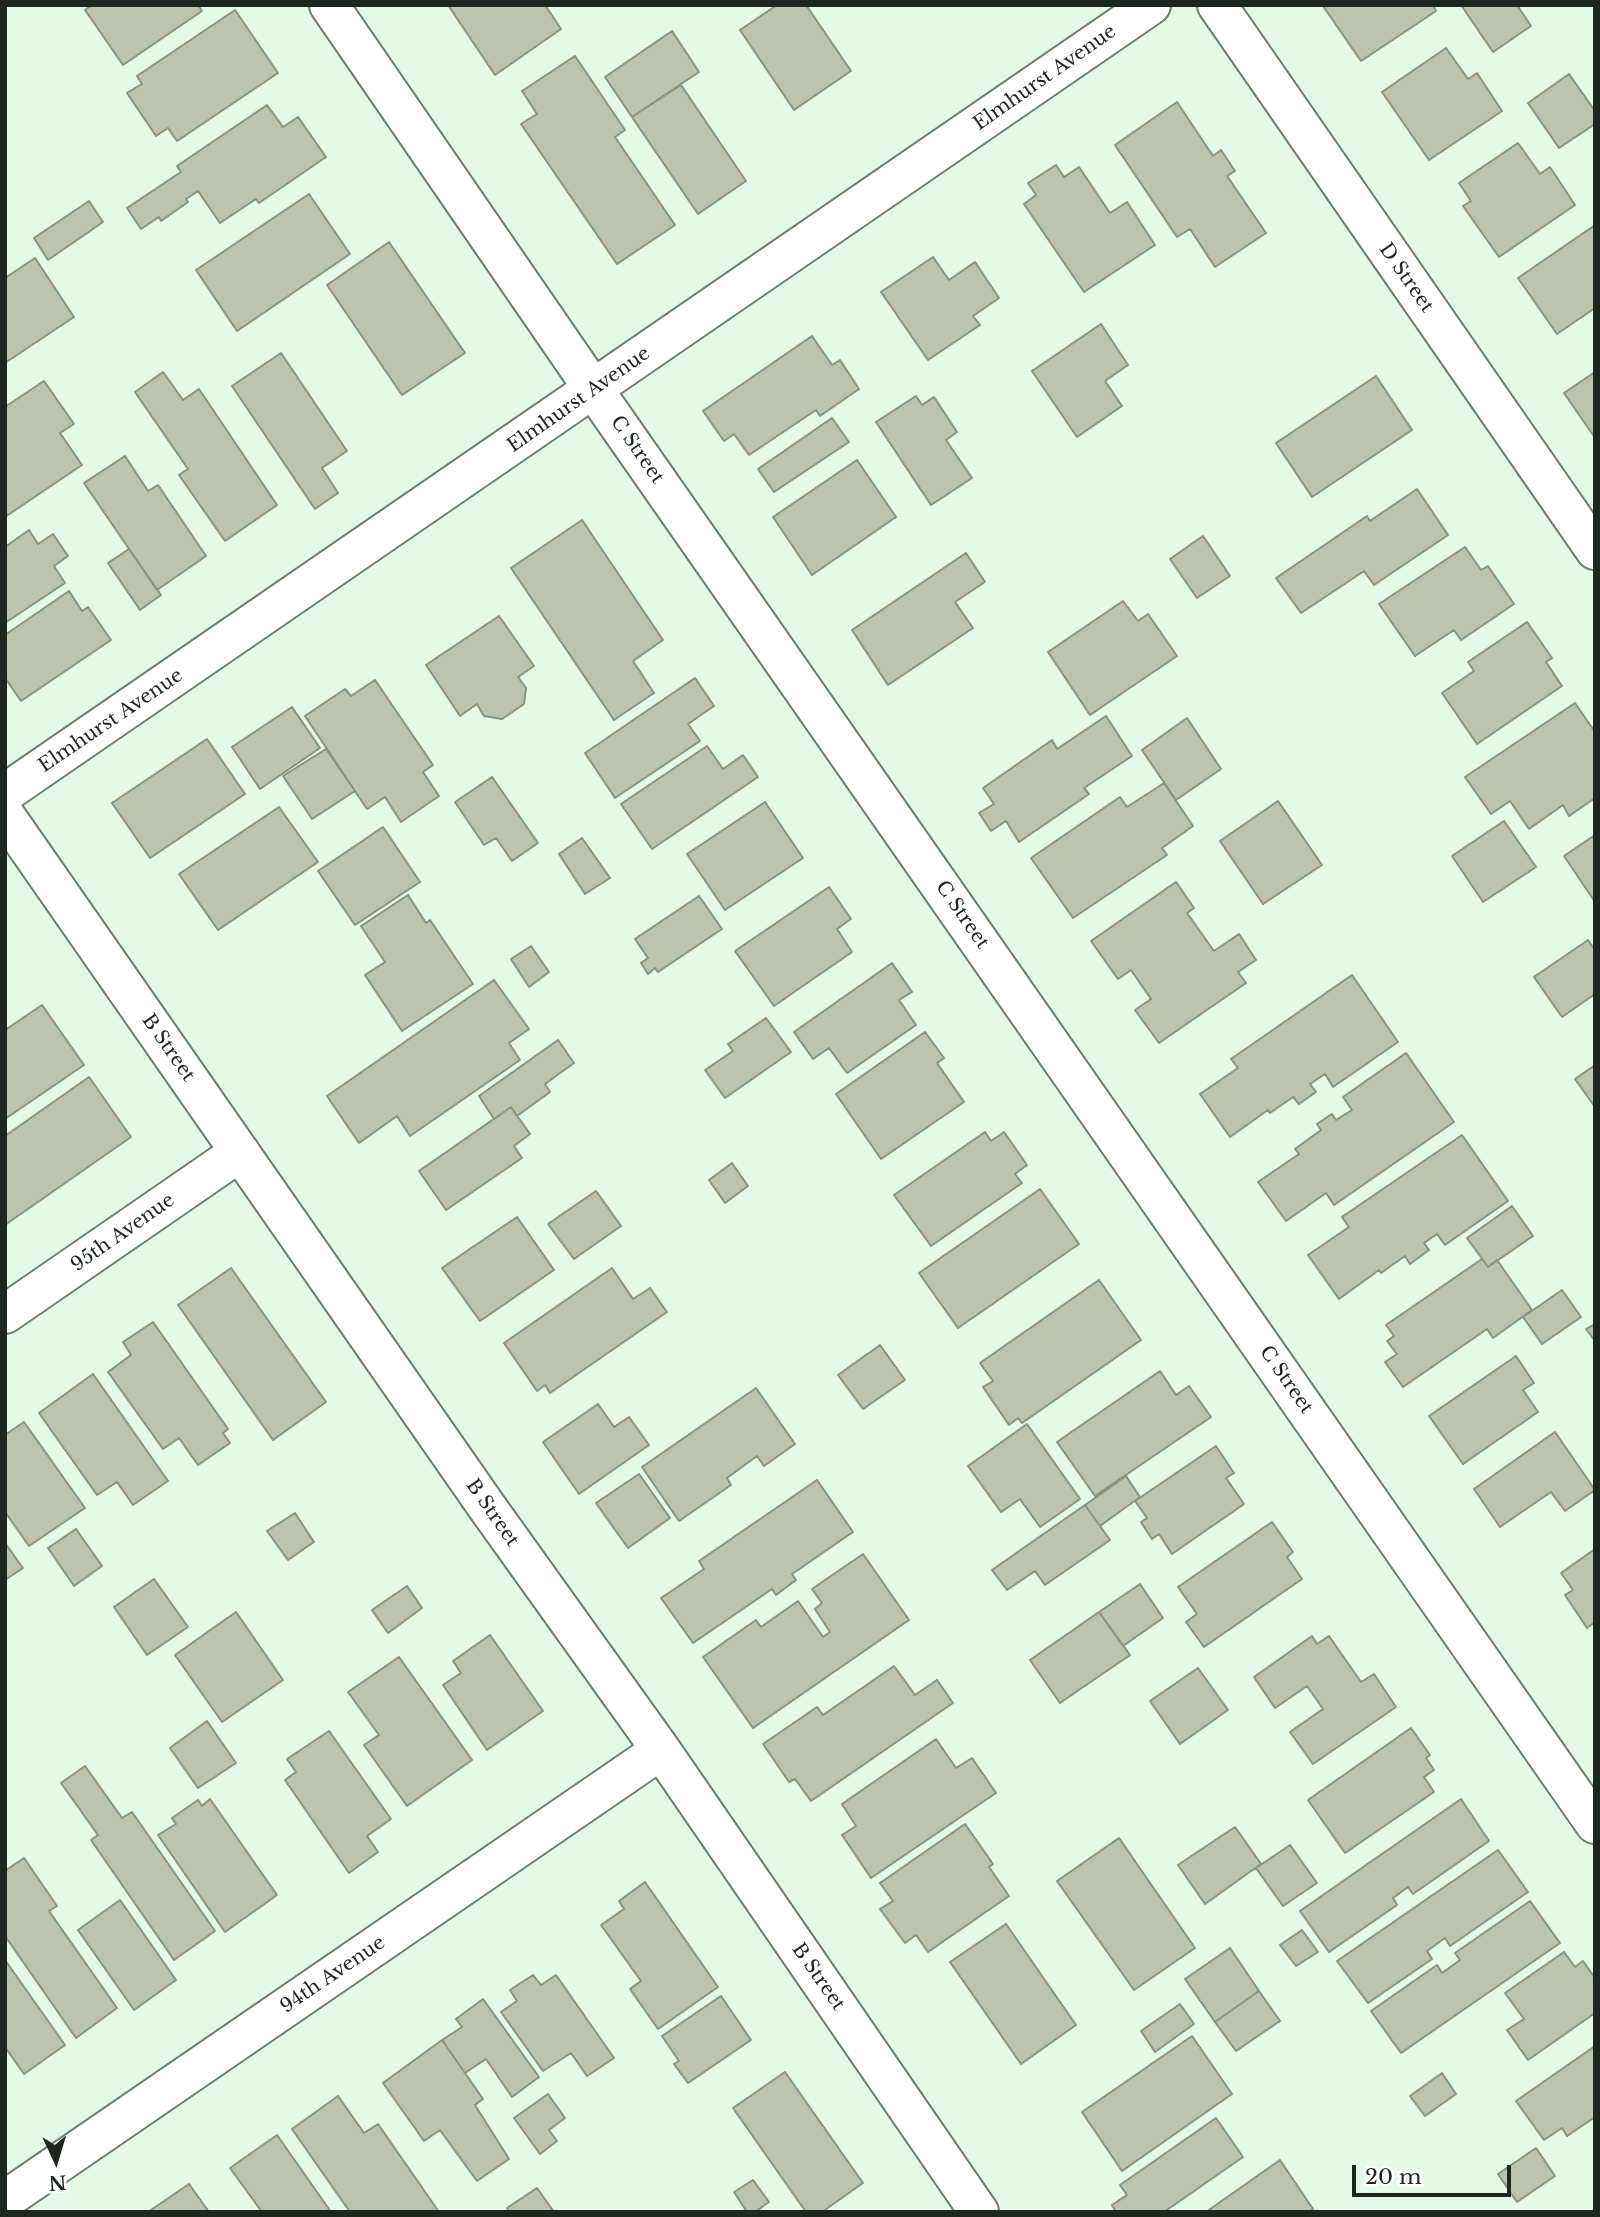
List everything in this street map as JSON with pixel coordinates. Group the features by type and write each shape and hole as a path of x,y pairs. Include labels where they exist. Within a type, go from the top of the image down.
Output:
{"street":[{"name":"C Street","path":"330,5 594,390 1595,1824"},
{"name":"Elmhurst Avenue","path":"5,793 1151,5"},
{"name":"D Street","path":"1217,5 1595,550"},
{"name":"B Street","path":"5,815 487,1507 661,1750 979,2212"},
{"name":"95th Avenue","path":"5,1314 240,1152"},
{"name":"94th Avenue","path":"5,2200 661,1750"}],"building":[{"path":"92,5 198,5 202,11 123,65 85,10"},
{"path":"448,5 545,5 561,29 495,75"},
{"path":"777,5 806,5 851,71 794,110 740,30"},
{"path":"1324,5 1433,5 1436,11 1361,61"},
{"path":"1461,5 1517,5 1531,26 1493,52"},
{"path":"235,10 278,73 177,141 168,128 156,136 127,93 142,84 137,76"},
{"path":"672,31 699,72 632,117 605,77"},
{"path":"1446,48 1468,79 1477,73 1502,111 1429,160 1382,92"},
{"path":"575,56 625,130 615,137 675,225 617,264 521,124 537,114 522,91"},
{"path":"1569,74 1595,111 1595,124 1559,148 1528,103"},
{"path":"681,85 746,181 698,214 632,117"},
{"path":"1177,102 1213,156 1221,150 1235,171 1227,176 1266,233 1215,267 1190,229 1177,237 1115,145"},
{"path":"267,105 283,127 298,117 326,157 259,203 256,199 220,223 198,191 186,199 188,202 161,221 159,217 141,229 127,208 181,172 177,166"},
{"path":"1518,143 1540,174 1550,167 1575,205 1499,257 1463,206 1471,201 1459,183"},
{"path":"1056,165 1064,177 1079,167 1110,213 1127,202 1155,245 1084,292 1024,204 1036,195 1028,183"},
{"path":"309,194 350,254 237,331 196,270"},
{"path":"89,201 103,222 48,260 34,238"},
{"path":"1595,225 1595,308 1557,334 1518,278"},
{"path":"389,242 465,353 402,395 327,285"},
{"path":"933,257 949,280 975,262 999,298 973,316 980,325 928,360 881,292"},
{"path":"35,258 74,317 5,363 5,278"},
{"path":"1101,324 1128,365 1105,381 1122,406 1077,437 1032,371"},
{"path":"812,336 832,365 840,360 859,389 820,416 816,410 749,455 734,434 724,441 703,411"},
{"path":"281,353 347,451 322,468 338,493 315,509 232,386"},
{"path":"163,372 183,400 199,389 277,505 225,541 179,475 188,469 135,392"},
{"path":"1595,372 1595,434 1593,435 1564,393"},
{"path":"1376,376 1412,430 1312,497 1276,443"},
{"path":"44,381 74,424 60,433 82,465 5,517 5,407"},
{"path":"916,396 922,405 934,397 957,432 946,440 972,478 931,505 876,422"},
{"path":"832,418 849,442 774,492 758,469"},
{"path":"125,456 148,491 158,485 206,556 157,590 84,483"},
{"path":"857,460 896,517 812,575 773,517"},
{"path":"1417,489 1448,535 1374,585 1364,571 1301,613 1276,578 1367,516 1370,521"},
{"path":"582,520 663,640 633,661 654,693 614,720 511,568"},
{"path":"29,530 38,544 53,534 68,556 54,566 65,583 5,623 5,547"},
{"path":"1203,536 1230,576 1197,598 1170,559"},
{"path":"1465,547 1481,570 1488,566 1514,604 1461,640 1454,630 1415,656 1379,604"},
{"path":"129,549 161,595 140,610 108,563"},
{"path":"966,553 985,582 955,602 973,628 888,685 852,630"},
{"path":"69,591 82,611 88,607 111,640 21,701 5,678 5,635"},
{"path":"1123,601 1138,621 1148,614 1177,656 1090,715 1048,652"},
{"path":"499,616 534,666 518,677 526,688 524,704 502,719 484,716 477,704 460,716 426,665"},
{"path":"1527,622 1552,658 1546,662 1562,686 1477,744 1442,693 1474,671 1468,662"},
{"path":"695,678 714,706 688,724 700,741 615,798 585,753"},
{"path":"375,680 433,765 423,772 439,796 401,822 385,797 367,809 305,716 345,689 351,696"},
{"path":"1575,703 1595,732 1595,798 1569,816 1563,805 1529,829 1510,801 1491,814 1465,777"},
{"path":"292,707 320,748 260,789 232,747"},
{"path":"1106,716 1132,756 1084,788 1089,794 1019,842 1006,821 991,831 979,813 994,804 983,788 1052,740 1057,749"},
{"path":"1187,718 1221,769 1176,800 1142,750"},
{"path":"207,739 245,794 150,858 112,803"},
{"path":"707,746 723,769 743,755 758,777 652,849 621,804"},
{"path":"326,749 355,791 312,819 283,776"},
{"path":"492,777 538,843 512,861 496,838 484,845 455,802"},
{"path":"1164,783 1193,826 1162,848 1167,855 1073,918 1031,858 1120,797 1127,807"},
{"path":"1278,801 1322,865 1263,904 1220,841"},
{"path":"765,802 803,858 725,910 687,854"},
{"path":"279,807 318,862 218,930 179,874"},
{"path":"1504,821 1536,867 1483,902 1452,856"},
{"path":"383,827 420,882 355,925 318,871"},
{"path":"1595,835 1595,902 1564,856"},
{"path":"582,838 610,878 585,894 559,854"},
{"path":"1176,882 1194,908 1187,913 1214,951 1239,934 1256,960 1238,972 1246,983 1159,1043 1135,1010 1151,999 1131,970 1118,979 1091,941"},
{"path":"829,887 851,919 837,929 852,952 774,1006 735,951"},
{"path":"408,895 426,923 430,920 473,984 402,1031 365,975 385,962 361,926"},
{"path":"699,896 722,929 658,972 655,968 648,974 641,963 648,958 635,939"},
{"path":"1588,940 1595,950 1595,994 1562,1017 1534,977"},
{"path":"531,946 549,972 529,987 511,959"},
{"path":"892,963 912,992 899,1000 916,1025 847,1073 829,1048 813,1059 794,1032"},
{"path":"1352,975 1398,1042 1333,1087 1325,1074 1310,1084 1316,1092 1299,1104 1293,1097 1270,1113 1268,1110 1230,1137 1200,1094 1238,1068 1231,1059"},
{"path":"494,980 529,1029 509,1043 520,1060 410,1136 397,1116 359,1143 327,1096"},
{"path":"42,1005 84,1065 5,1119 5,1030"},
{"path":"766,1018 791,1052 725,1098 705,1070 733,1051 728,1044"},
{"path":"925,1032 944,1058 937,1063 964,1102 881,1159 836,1094"},
{"path":"558,1040 574,1063 545,1084 550,1092 517,1116 511,1107 494,1119 479,1096"},
{"path":"1406,1053 1454,1122 1334,1205 1326,1193 1286,1221 1258,1182 1299,1154 1295,1149 1321,1130 1317,1124 1332,1114 1336,1120 1352,1110 1343,1097"},
{"path":"1595,1065 1595,1107 1575,1079"},
{"path":"89,1077 131,1137 5,1225 5,1136"},
{"path":"511,1107 530,1134 514,1146 522,1158 446,1210 419,1171"},
{"path":"985,1132 991,1141 1004,1132 1027,1165 1015,1174 1022,1183 931,1246 894,1195"},
{"path":"1462,1135 1508,1201 1445,1245 1437,1234 1424,1243 1429,1250 1410,1264 1405,1256 1381,1273 1379,1270 1339,1299 1308,1255 1349,1227 1342,1217"},
{"path":"732,1163 748,1186 725,1203 709,1180"},
{"path":"1040,1189 1079,1244 958,1328 919,1273"},
{"path":"596,1191 621,1226 574,1259 548,1224"},
{"path":"1512,1206 1533,1236 1488,1267 1467,1238"},
{"path":"517,1217 554,1270 480,1321 442,1268"},
{"path":"1482,1259 1488,1267 1497,1260 1532,1310 1493,1338 1487,1329 1403,1387 1385,1362 1397,1354 1387,1341 1394,1336 1386,1325"},
{"path":"231,1268 326,1402 273,1440 178,1305"},
{"path":"612,1268 633,1299 650,1288 667,1312 550,1393 545,1385 537,1391 504,1343"},
{"path":"1099,1280 1141,1340 1022,1423 1018,1418 1009,1425 983,1387 993,1381 980,1363"},
{"path":"1562,1290 1581,1317 1542,1344 1523,1317"},
{"path":"153,1322 228,1429 223,1433 230,1443 198,1465 179,1438 163,1449 108,1372 131,1355 123,1342"},
{"path":"1595,1324 1595,1341 1586,1329"},
{"path":"880,1345 905,1380 863,1409 838,1375"},
{"path":"1516,1356 1534,1383 1523,1390 1538,1412 1463,1464 1429,1416"},
{"path":"1160,1371 1176,1395 1189,1386 1211,1417 1095,1496 1057,1442"},
{"path":"93,1374 168,1481 133,1505 117,1482 97,1495 39,1413"},
{"path":"756,1388 795,1444 764,1466 757,1456 727,1478 731,1485 679,1521 642,1467"},
{"path":"598,1404 614,1427 629,1417 649,1445 579,1494 543,1442"},
{"path":"24,1422 85,1508 29,1546 5,1512 5,1435"},
{"path":"1027,1424 1080,1499 1040,1527 1020,1499 1001,1512 968,1466"},
{"path":"1555,1432 1595,1490 1565,1511 1551,1492 1500,1527 1474,1489"},
{"path":"1216,1446 1234,1473 1226,1478 1244,1504 1172,1554 1159,1534 1152,1539 1141,1522 1147,1518 1135,1501"},
{"path":"639,1474 670,1518 628,1548 596,1503"},
{"path":"1126,1476 1140,1497 1100,1526 1085,1505"},
{"path":"817,1480 853,1532 792,1574 796,1580 776,1595 772,1589 693,1643 661,1598 704,1569 699,1561"},
{"path":"1085,1505 1110,1540 1045,1585 1035,1571 1007,1590 992,1570"},
{"path":"295,1513 314,1542 288,1560 267,1531"},
{"path":"1272,1522 1293,1552 1287,1557 1302,1579 1204,1647 1186,1622 1197,1614 1178,1587"},
{"path":"76,1529 102,1566 74,1586 48,1548"},
{"path":"5,1543 23,1568 5,1580"},
{"path":"1595,1549 1595,1622 1587,1628 1565,1595 1573,1590 1561,1573"},
{"path":"863,1554 909,1620 753,1728 703,1657 756,1620 761,1627 798,1601 823,1637 830,1632 815,1609 822,1603 812,1589"},
{"path":"154,1579 188,1627 147,1655 114,1607"},
{"path":"1140,1584 1163,1618 1123,1646 1099,1612"},
{"path":"407,1586 422,1608 388,1633 372,1610"},
{"path":"236,1612 283,1680 222,1722 175,1655"},
{"path":"1099,1612 1130,1655 1060,1703 1030,1660"},
{"path":"490,1635 543,1711 487,1750 443,1685 461,1673 453,1661"},
{"path":"1312,1636 1317,1644 1329,1636 1361,1682 1374,1674 1396,1707 1313,1764 1290,1732 1323,1709 1307,1686 1275,1708 1254,1677"},
{"path":"399,1657 472,1760 407,1806 364,1745 379,1735 348,1692"},
{"path":"894,1666 915,1695 937,1680 953,1703 811,1801 795,1779 789,1782 763,1744 817,1707 823,1715"},
{"path":"1198,1668 1228,1710 1180,1744 1150,1701"},
{"path":"207,1721 236,1763 198,1788 170,1748"},
{"path":"1411,1728 1430,1755 1426,1758 1434,1770 1424,1777 1434,1792 1345,1853 1308,1800"},
{"path":"329,1731 391,1819 367,1836 378,1852 349,1873 285,1780 296,1772 287,1759"},
{"path":"936,1739 956,1768 972,1758 996,1793 871,1878 842,1835 856,1826 842,1804"},
{"path":"85,1766 122,1818 132,1812 215,1931 174,1960 91,1840 98,1835 61,1783"},
{"path":"210,1799 277,1895 225,1932 158,1835 176,1824 172,1818 198,1800 202,1806"},
{"path":"1461,1799 1489,1841 1413,1894 1408,1887 1393,1898 1397,1905 1329,1952 1300,1911"},
{"path":"965,1824 993,1864 989,1867 1009,1896 928,1952 916,1935 905,1943 880,1909 893,1901 880,1883"},
{"path":"1235,1827 1261,1864 1205,1904 1178,1865"},
{"path":"1119,1838 1195,1948 1134,1990 1057,1881"},
{"path":"1290,1845 1317,1883 1283,1906 1256,1868"},
{"path":"1498,1850 1528,1892 1450,1946 1445,1938 1427,1951 1432,1959 1368,2003 1337,1961"},
{"path":"24,1858 57,1906 49,1911 117,2008 76,2038 5,1936 5,1871"},
{"path":"645,1882 718,1987 658,2029 630,1989 641,1981 601,1925 624,1909 619,1901"},
{"path":"120,1900 176,1980 134,2010 78,1930"},
{"path":"1530,1901 1560,1943 1401,2053 1371,2011 1437,1965 1442,1973 1460,1960 1455,1953"},
{"path":"1006,1924 1076,2025 1021,2064 950,1962"},
{"path":"1302,1930 1318,1952 1296,1966 1280,1945"},
{"path":"1230,1948 1259,1991 1215,2022 1185,1979"},
{"path":"1564,1952 1575,1967 1583,1961 1595,1978 1595,2013 1528,2060 1507,2030 1524,2019 1505,1993"},
{"path":"5,1960 65,2045 24,2074 5,2047"},
{"path":"533,1975 541,1985 556,1975 614,2058 587,2076 571,2053 543,2071 501,2012 517,2001 510,1990"},
{"path":"1259,1991 1280,2021 1236,2051 1215,2022"},
{"path":"721,1996 751,2040 688,2083 674,2064 679,2061 662,2036"},
{"path":"483,1999 539,2077 512,2097 486,2059 465,2073 442,2040 462,2027 456,2019"},
{"path":"1180,2004 1194,2024 1155,2052 1141,2031"},
{"path":"1192,2036 1232,2094 1122,2171 1082,2112"},
{"path":"442,2040 483,2099 475,2105 509,2159 477,2181 440,2130 424,2141 383,2083"},
{"path":"1595,2046 1595,2117 1567,2136 1562,2128 1544,2140 1516,2101"},
{"path":"785,2072 863,2183 822,2212 806,2212 733,2108"},
{"path":"1442,2073 1456,2094 1425,2116 1410,2096"},
{"path":"548,2094 565,2118 549,2130 557,2141 540,2154 514,2118"},
{"path":"338,2096 364,2133 378,2124 439,2212 350,2212 292,2129"},
{"path":"1216,2118 1243,2157 1164,2212 1116,2212 1112,2205 1127,2195 1120,2185"},
{"path":"277,2135 331,2212 262,2212 230,2168"},
{"path":"1536,2148 1555,2176 1517,2202 1498,2174"},
{"path":"1280,2160 1313,2209 1309,2212 1206,2212"},
{"path":"753,2180 769,2202 755,2212 747,2212 734,2192"},
{"path":"189,2184 209,2212 148,2212"},
{"path":"537,2188 554,2212 510,2212 507,2208"}]}
